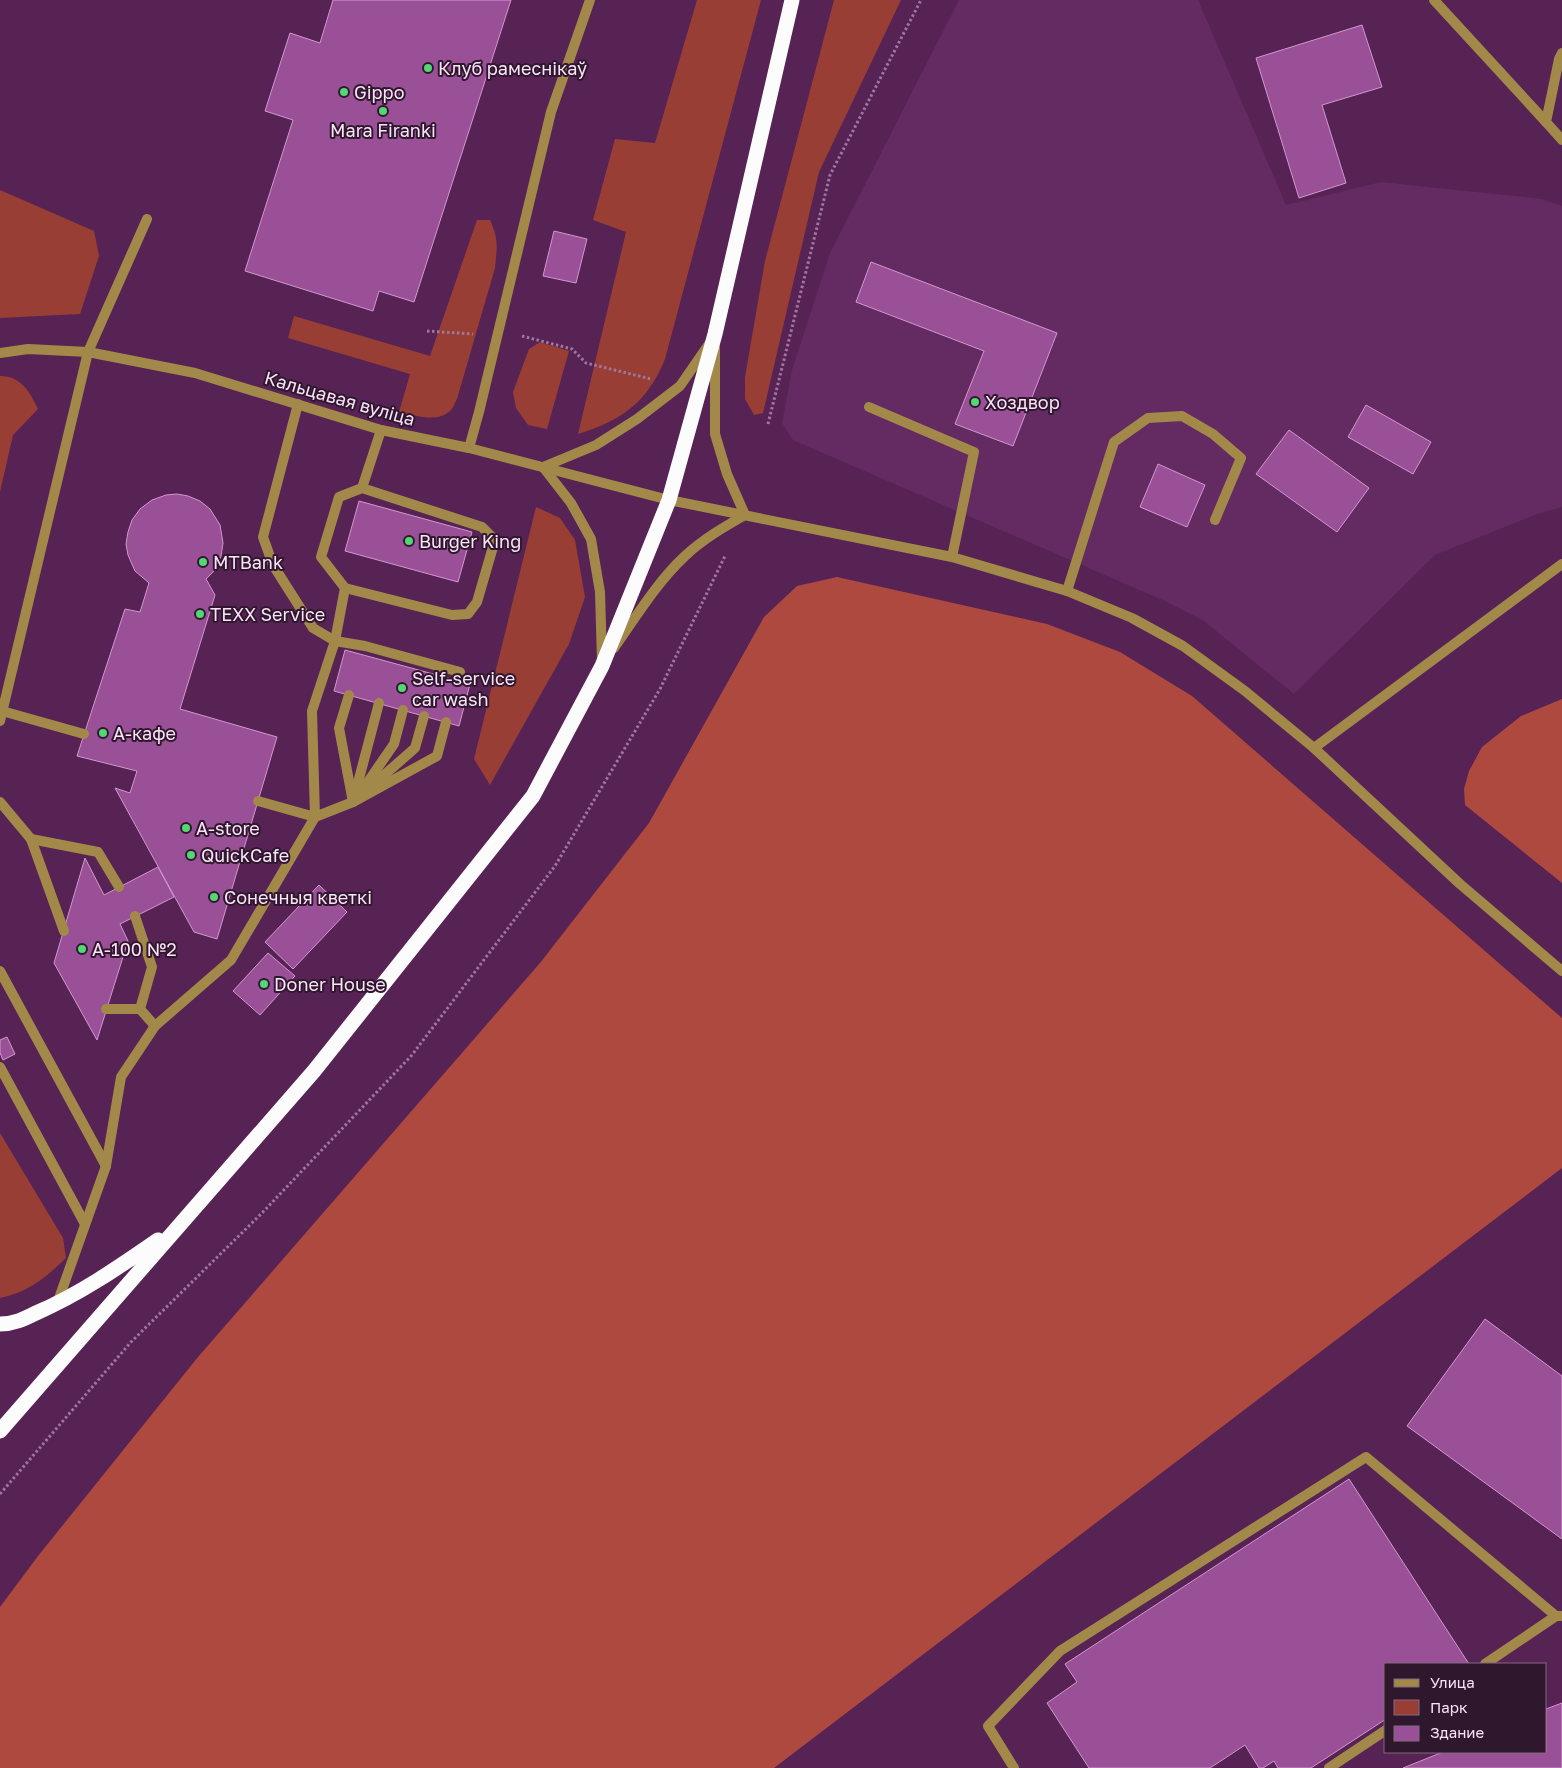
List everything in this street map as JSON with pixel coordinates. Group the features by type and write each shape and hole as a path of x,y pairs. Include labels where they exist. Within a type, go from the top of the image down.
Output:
{"highway":[{"path":"0,1431 314,1071 533,796 602,666 669,500 715,334 792,0"},
{"path":"0,1324 12,1324 57,1304 111,1272 175,1229"}],"street":[{"path":"469,448 551,112 590,0"},
{"path":"1434,0 1562,140"},
{"path":"1546,122 1559,59 1562,53"},
{"path":"84,734 1,716 88,352 147,219"},
{"path":"602,666 600,592 591,540 571,503 543,467 596,445 638,419 680,386 715,334"},
{"path":"602,666 656,588 684,557 715,532 745,515 727,474 715,434 715,334"},
{"name":"Кальцавая вуліца","path":"0,353 28,349 88,352 195,373 381,430 469,448 582,479 669,500 952,557 1066,590 1132,618 1183,646 1245,691 1314,748 1460,884 1562,971"},
{"path":"298,404 263,537 273,565 314,628 335,641 362,650 439,671 460,672 457,681"},
{"path":"869,407 974,452 952,557"},
{"path":"1066,590 1114,442 1148,418 1182,416 1213,434 1241,458 1215,520"},
{"path":"362,488 381,430"},
{"path":"362,488 482,527 495,540 477,602 468,614 452,615 345,588 321,557 338,497 362,488"},
{"path":"1314,748 1562,564"},
{"path":"57,1304 106,1166 121,1078 156,1026 231,960 315,817 312,711 335,641 345,588"},
{"path":"349,695 339,728 353,802"},
{"path":"353,802 379,703"},
{"path":"353,802 394,744 403,710"},
{"path":"353,802 415,748 424,716"},
{"path":"258,801 315,817 353,802 437,756 446,722"},
{"path":"0,802 31,839 64,930"},
{"path":"31,839 98,852 119,887"},
{"path":"135,916 152,967 140,1009"},
{"path":"0,972 106,1166"},
{"path":"106,1009 140,1009 156,1026"},
{"path":"0,1067 85,1224"},
{"path":"1014,1768 988,1726 1060,1651 1366,1458 1559,1616 1486,1663"},
{"path":"1329,1768 1384,1731"}],"path":[{"path":"768,424 830,175 921,0"},
{"path":"427,331 521,336 572,349 586,363 652,379"},
{"path":"0,1494 131,1342 261,1214 412,1055 555,866 660,688 725,556"}],"shaded area":[{"path":"959,0 1198,0 1286,205 1381,182 1542,199 1562,206 1562,507 1537,514 1435,555 1294,694 1204,621 1167,602 793,440 782,423 792,370 830,253"},
{"path":"837,577 1047,624 1120,652 1192,696 1562,1018 1562,1168 774,1768 0,1768 0,1607 38,1556 198,1357 540,963 649,823 764,617 797,586"},
{"path":"1562,699 1562,883 1465,805 1464,789 1469,771 1482,747 1521,716"}],"green space":[{"path":"697,0 761,0 665,359 650,387 631,408 607,423 578,434 626,232 593,220 615,139 655,143"},
{"path":"834,0 901,0 819,172 763,413 754,415 745,399 745,377 765,261"},
{"path":"0,190 94,231 99,256 80,314 0,318"},
{"path":"477,220 490,220 493,227 497,244 495,268 457,399 452,409 445,414 433,418 399,412 410,374 288,338 294,316 430,356"},
{"path":"540,342 569,351 547,429 528,425 516,408 513,392 529,349"},
{"path":"0,376 14,379 24,386 38,409 13,435 0,492"},
{"path":"536,507 560,518 575,540 585,597 569,644 490,785 474,759"},
{"path":"0,1133 63,1238 66,1258 51,1272 28,1288 0,1298"}],"building":[{"path":"333,0 511,0 414,302 379,291 373,311 245,271 293,120 265,111 290,33 320,43"},
{"path":"1362,25 1382,87 1322,105 1346,183 1299,198 1256,58"},
{"path":"554,231 587,239 576,283 543,276"},
{"path":"871,262 1057,333 1013,446 955,424 984,351 856,302"},
{"path":"1366,405 1431,442 1413,474 1348,437"},
{"path":"1289,430 1369,488 1337,532 1256,474"},
{"path":"1158,464 1205,485 1187,527 1140,507"},
{"path":"177,494 200,501 210,509 220,525 223,543 216,569 206,579 215,595 180,709 277,737 217,939 194,932 115,788 130,793 137,771 77,756 125,609 140,612 149,583 135,571 128,555 126,544 132,520 140,509 152,500 166,495"},
{"name":"Burger King","path":"359,501 472,532 458,582 345,551"},
{"name":"Self-service car wash","path":"345,650 470,684 459,726 334,691"},
{"path":"85,858 104,895 158,867 174,897 120,924 128,941 97,1040 54,963"},
{"path":"319,885 347,912 293,969 265,942"},
{"name":"Doner House","path":"268,953 295,976 260,1015 233,991"},
{"path":"7,1037 15,1054 3,1060 0,1053 0,1040"},
{"path":"1485,1319 1562,1376 1562,1539 1407,1426"},
{"path":"1349,1479 1468,1663 1384,1663 1384,1720 1311,1768 1278,1768 1274,1761 1263,1768 1259,1768 1245,1745 1210,1768 1089,1768 1047,1703 1077,1682 1065,1664"},
{"path":"1562,1703 1562,1768 1403,1768 1440,1753 1547,1753 1547,1709"}],"place":[{"name":"Клуб рамеснікаў","path":"428,68"},
{"name":"Gippo","path":"344,92"},
{"name":"Mara Firanki","path":"383,111"},
{"name":"Хоздвор","path":"975,402"},
{"name":"Burger King","path":"409,541"},
{"name":"MTBank","path":"203,562"},
{"name":"TEXX Service","path":"200,614"},
{"name":"Self-service car wash","path":"402,688"},
{"name":"А-кафе","path":"103,733"},
{"name":"A-store","path":"186,828"},
{"name":"QuickCafe","path":"191,855"},
{"name":"Сонечныя кветкі","path":"214,897"},
{"name":"А-100 №2","path":"82,949"},
{"name":"Doner House","path":"264,984"}]}
